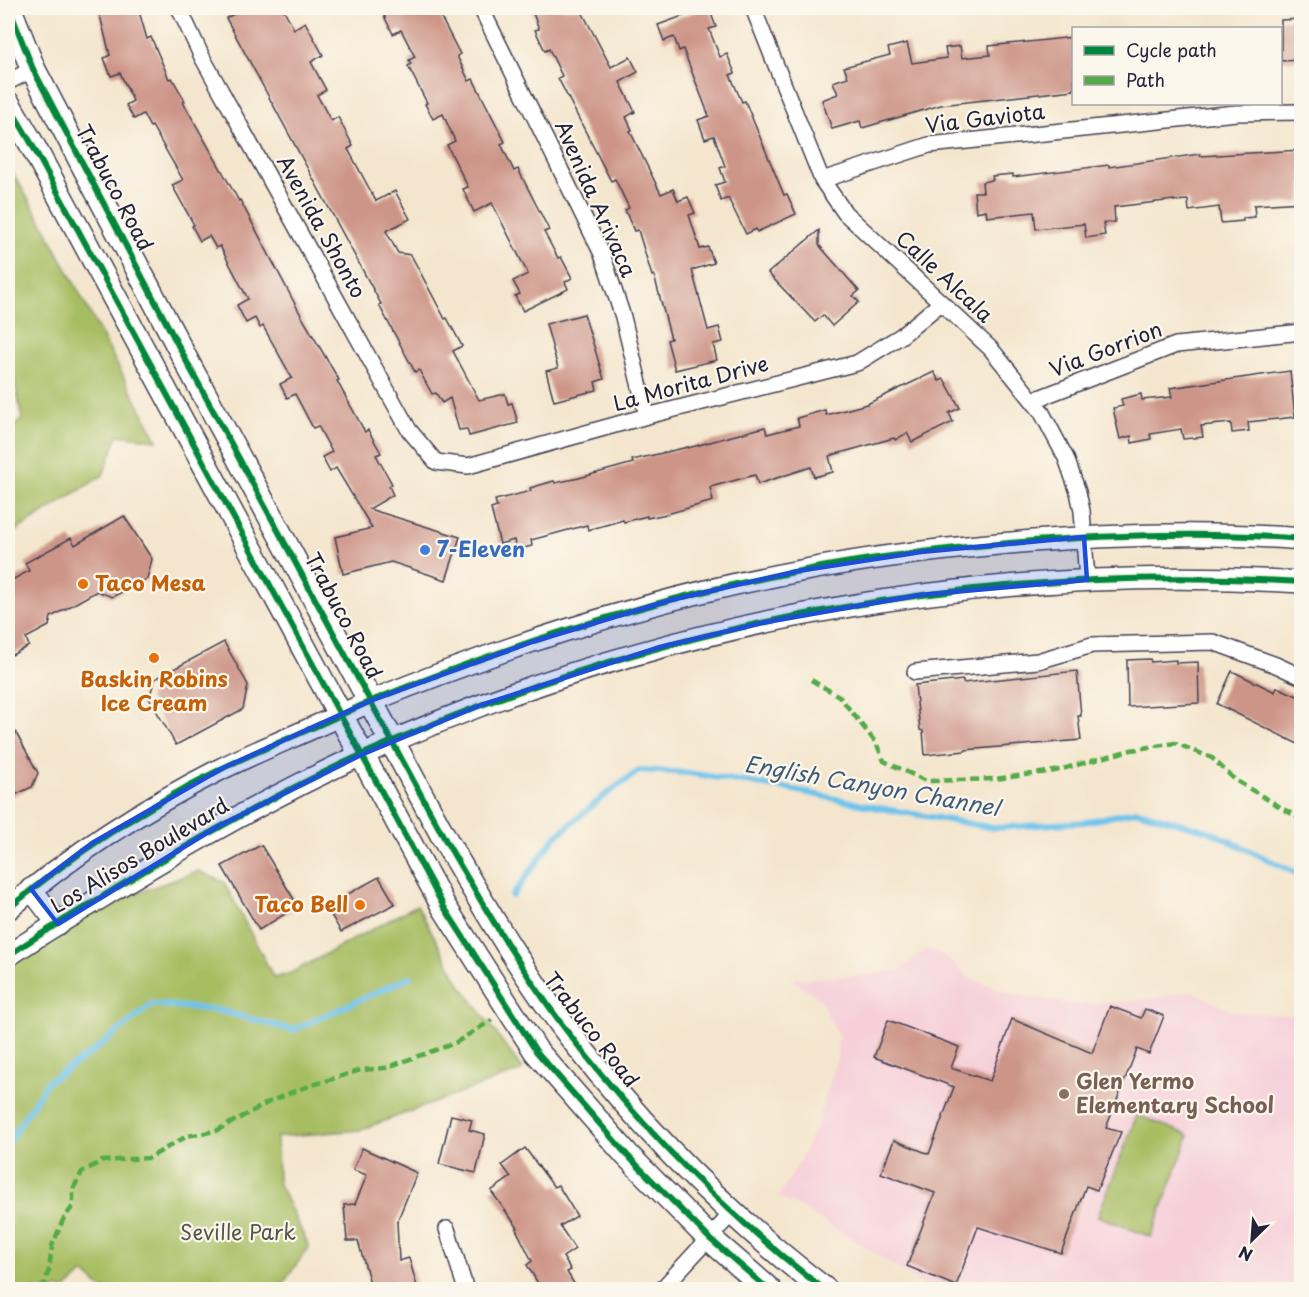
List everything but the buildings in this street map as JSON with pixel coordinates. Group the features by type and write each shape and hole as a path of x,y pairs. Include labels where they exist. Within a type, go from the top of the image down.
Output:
{"main road":[{"name":"Trabuco Road","path":"9,8 33,69 189,366 370,701 490,917 516,958 569,1033 624,1102 758,1236 825,1290"},
{"path":"8,104 444,907 536,1051 627,1155 709,1238 769,1290"},
{"name":"Los Alisos Boulevard","path":"8,909 92,843 223,768 370,701 532,642 627,612 714,589 798,571 921,552 1084,537 1200,535 1302,539"},
{"name":"Los Alisos Boulevard","path":"8,956 215,828 361,755 470,709 542,683 638,653 705,635 808,614 897,599 1004,586 1087,580 1195,578 1302,582"},
{"path":"31,890 58,924"}],"street":[{"name":"Avenida Shonto","path":"179,8 202,57 409,430 436,462"},
{"name":"Avenida Arivaca","path":"481,8 602,255 623,317 646,416"},
{"name":"Calle Alcala","path":"753,8 822,180 845,213 991,349 1034,400 1066,458 1078,492 1087,580"},
{"path":"8,82 33,69"},
{"name":"Via Gaviota","path":"822,180 929,145 1236,113 1302,112"},
{"name":"La Morita Drive","path":"436,462 468,466 646,416 857,363 901,336 941,303"},
{"name":"Via Gorrion","path":"1034,400 1176,345 1302,332"},
{"path":"915,672 1038,661 1092,645 1214,642 1302,677"},
{"path":"661,1290 733,1212"},
{"path":"447,1229 466,1290"}],"highlighted area":[{"path":"1084,537 1087,580 920,595 767,622 660,647 481,705 361,755 215,828 58,924 31,889 92,843 223,768 370,701 532,642 671,600 798,571 921,552"}],"shaded area":[{"name":"Glen Yermo Elementary School","path":"926,949 940,953 970,978 1016,995 1078,1005 1150,999 1191,991 1235,1012 1301,1016 1301,1289 929,1289 796,1205 778,1197 816,1127 837,1057 838,1036 820,999 792,979 898,971"}],"green space":[{"path":"8,165 43,224 157,440 118,435 103,475 8,536 8,432 22,419 8,347"},
{"name":"Seville Park","path":"198,871 224,882 274,978 291,973 417,905 460,984 523,1070 360,1130 277,1137 278,1182 309,1247 279,1289 102,1289 84,1273 66,1289 8,1290 8,949 66,919"},
{"path":"1137,1115 1189,1135 1151,1237 1098,1216"}],"waterway":[{"name":"English Canyon Channel","path":"512,896 555,837 605,795 640,770 688,773 789,789 994,828 1084,822 1137,811 1211,832 1302,876"},
{"name":"English Canyon Channel","path":"8,1143 47,1082 90,1054 152,1004 217,1010 293,1030 410,977"}],"marked path":[{"path":"811,680 839,696 876,743 884,761 926,781 995,779 1055,771 1131,750 1175,743 1212,758 1235,780 1302,820"},
{"path":"42,1290 49,1270 52,1246 63,1220 73,1206 73,1189 82,1172 102,1161 149,1158 187,1136 216,1131 269,1102 300,1089 361,1070 385,1068 455,1043 492,1020"}],"cycle path":[{"path":"9,8 33,69 189,366 447,843 508,945 576,1043 662,1143 724,1205 825,1290"},
{"path":"8,104 444,907 536,1051 627,1155 709,1238 769,1290"},
{"path":"8,909 58,869 110,833 192,784 233,763 423,680 529,642 636,609 800,571 874,558 948,549 1112,536 1226,535 1302,539"},
{"path":"8,956 173,854 297,786 361,755 472,709 586,669 703,637 821,611 940,593 1060,582 1181,578 1302,582"}],"place":[{"name":"7-Eleven","path":"425,550"},
{"name":"Taco Mesa","path":"83,584"},
{"name":"Baskin Robins Ice Cream","path":"154,658"},
{"name":"Taco Bell","path":"360,905"},
{"name":"Glen Yermo Elementary School","path":"1064,1094"}]}
